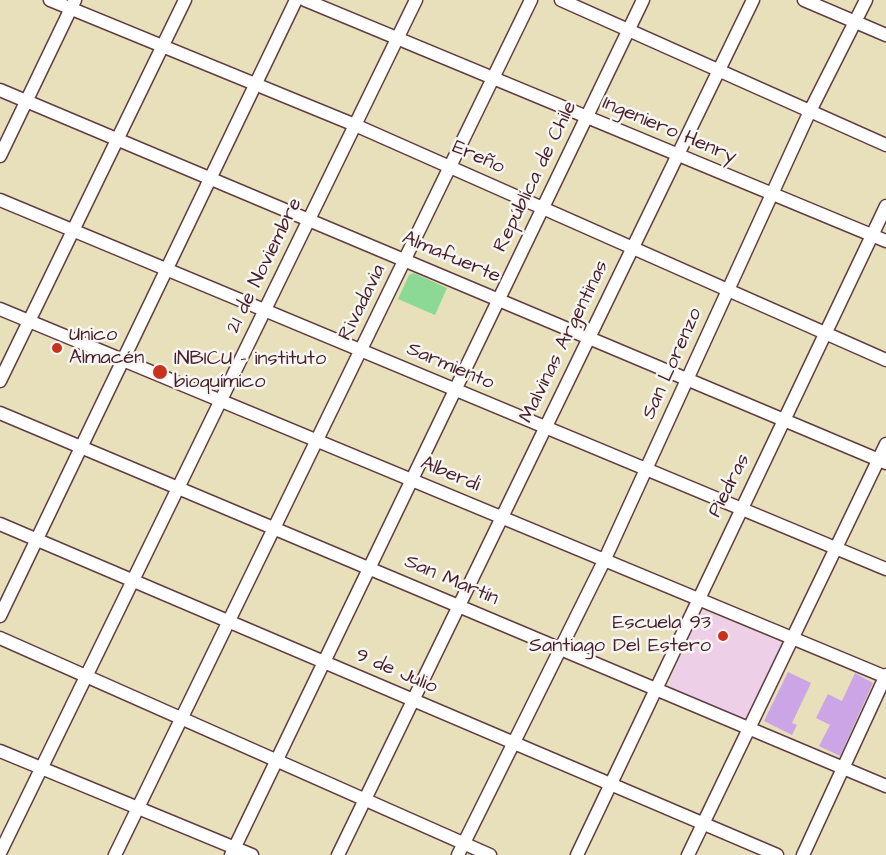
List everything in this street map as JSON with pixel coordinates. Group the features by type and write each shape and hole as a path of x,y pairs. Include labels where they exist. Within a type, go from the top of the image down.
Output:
{"street":[{"name":"Ereño","path":"50,0 73,4 163,46 355,125 886,360"},
{"path":"0,381 185,0"},
{"path":"0,616 296,0"},
{"name":"Ingeniero Henry","path":"305,0 886,241"},
{"name":"21 de Noviembre","path":"0,854 416,0"},
{"name":"Rivadavia","path":"115,855 531,0"},
{"path":"561,0 886,145"},
{"name":"República de Chile","path":"233,851 643,0"},
{"name":"Malvinas Argentinas","path":"338,855 753,0"},
{"path":"804,0 886,35"},
{"name":"San Lorenzo","path":"461,849 604,561 810,111 866,0"},
{"path":"0,156 73,4"},
{"name":"Almafuerte","path":"0,90 882,461"},
{"name":"Sarmiento","path":"0,201 886,569"},
{"name":"Piedras","path":"577,855 740,508 785,421 886,206"},
{"name":"Alberdi","path":"0,309 886,676"},
{"name":"San Martín","path":"0,413 886,786"},
{"path":"688,855 834,548 882,461 886,444"},
{"name":"9 de Julio","path":"0,524 777,855"},
{"path":"0,638 365,800 461,849 490,855"},
{"path":"803,855 886,676"},
{"path":"0,751 138,808 233,851 252,855"}],"shaded area":[{"path":"700,612 708,612 782,642 782,648 749,718 744,720 670,688 669,682"}],"green space":[{"path":"414,273 447,288 435,315 398,299 409,275"}],"building":[{"path":"788,672 811,683 792,723 797,725 792,735 764,721"},
{"path":"855,673 873,683 840,756 819,746 830,725 816,718 828,694 842,701"}],"place":[{"name":"Unico Almacén","path":"57,348"},
{"name":"INBICU - instituto bioquímico","path":"160,372"},
{"name":"Escuela 93 Santiago Del Estero","path":"723,636"}]}
